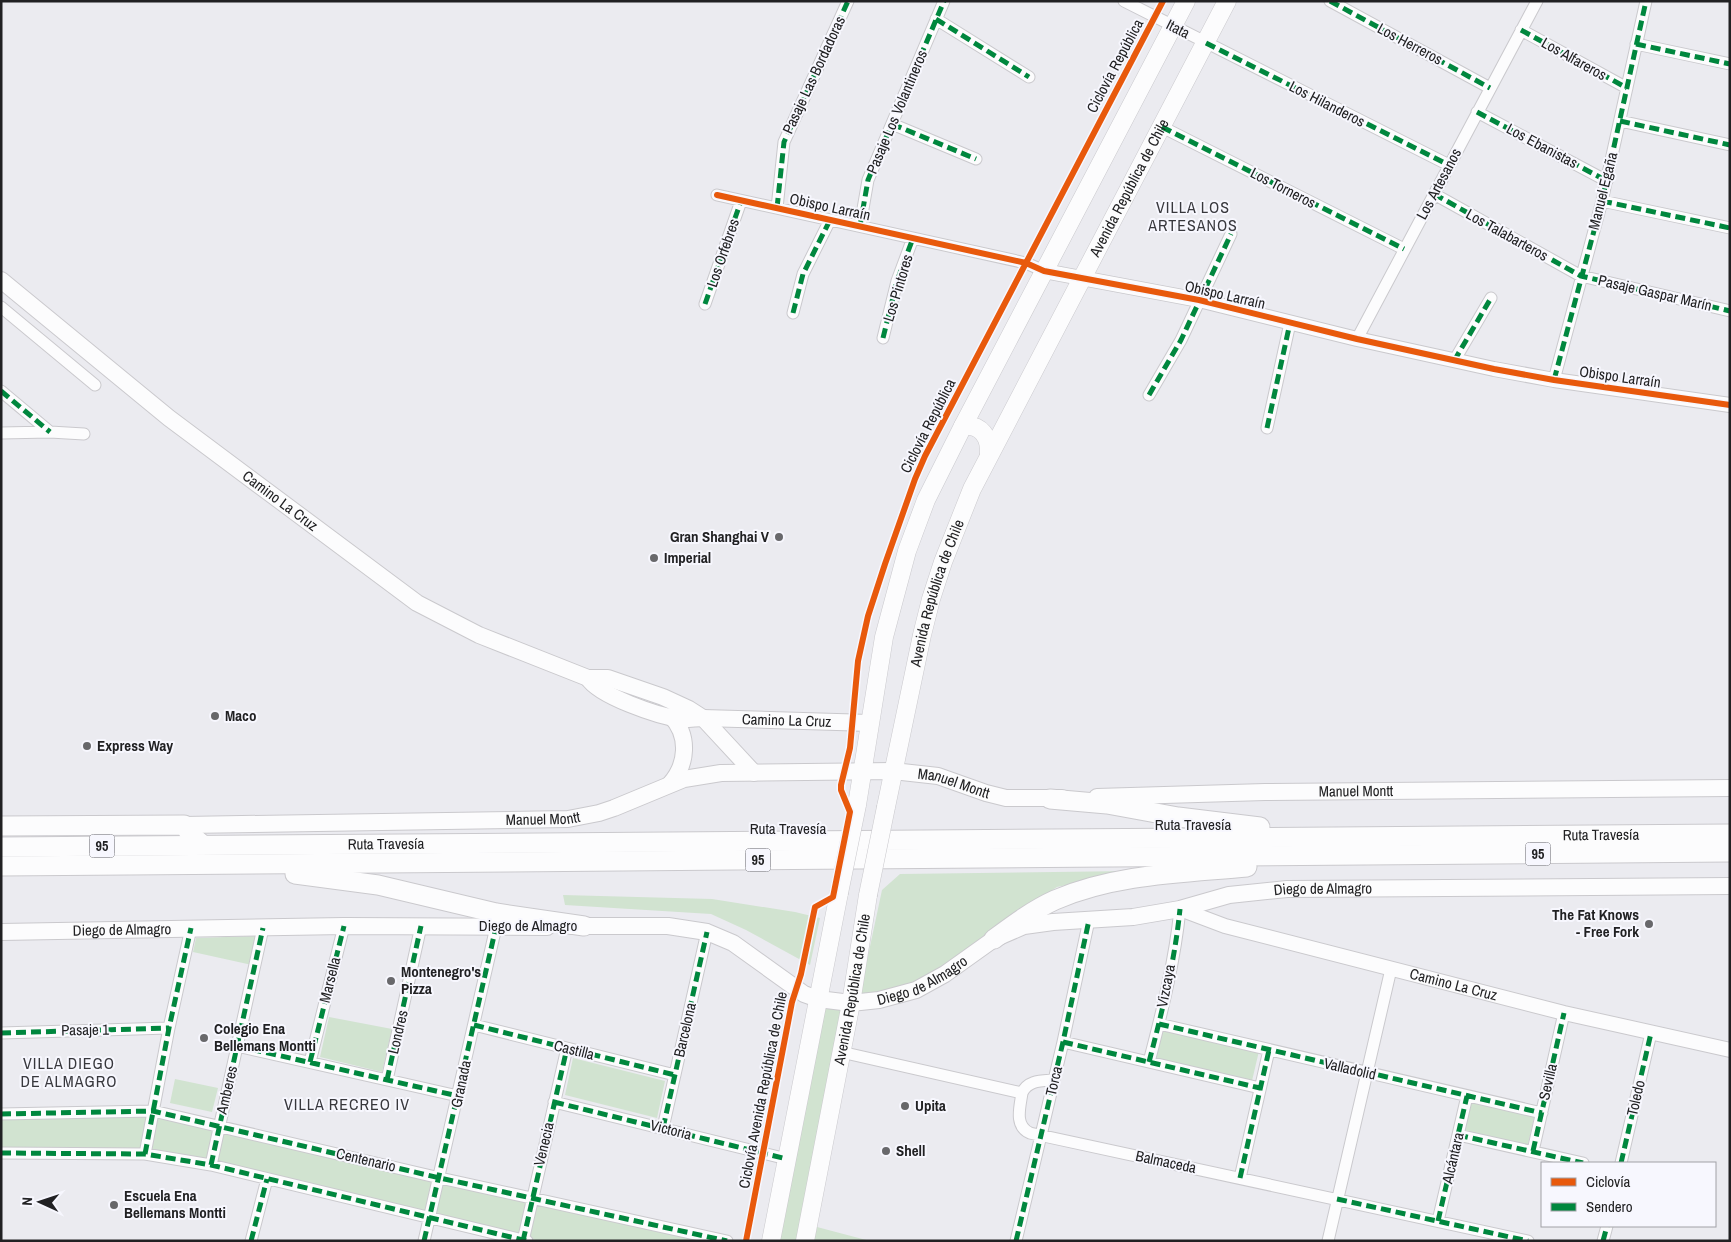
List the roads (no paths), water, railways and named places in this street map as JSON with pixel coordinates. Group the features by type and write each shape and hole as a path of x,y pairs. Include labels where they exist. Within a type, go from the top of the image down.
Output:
{"highway":[{"path":"1050,799 1107,804 1219,823 1359,837"},
{"path":"1,826 184,825 191,835 203,845"},
{"name":"Ruta Travesía","path":"1,847 1730,834"},
{"name":"Ruta Travesía","path":"1,866 1730,852"},
{"path":"994,939 1024,917 1054,901 1105,884 1158,875 1346,855"},
{"path":"170,864 344,879 496,913 584,926"}],"main road":[{"name":"Avenida República de Chile","path":"771,1241 857,805 884,638 907,551 926,500 963,426 1186,1"},
{"name":"Avenida República de Chile","path":"805,1241 851,1003 868,896 931,599 972,489 1227,1"},
{"name":"Camino La Cruz","path":"1,280 169,418 417,603 479,635 588,678 608,678 675,702 703,718"},
{"path":"963,426 973,427 983,432 988,440 990,454"},
{"name":"Camino La Cruz","path":"588,678 591,683 604,692 643,708 680,719 870,723"},
{"path":"670,784 682,767 684,749 679,729 671,716"},
{"path":"703,718 754,773"},
{"name":"Manuel Montt","path":"184,825 568,819 614,808 670,784 709,774 893,771 938,776 1006,798 1050,799 1264,792 1730,788"},
{"name":"Diego de Almagro","path":"1,932 344,926 668,926 707,932 733,943 798,991 818,999 851,1003 879,1000 916,990 945,974 994,939 1014,930 1038,923 1132,917 1180,909 1229,895 1287,888 1730,886"}],"street":[{"name":"Pasaje Las Bordadoras","path":"777,208 784,142 848,1"},
{"name":"Pasaje Los Volantineros","path":"860,226 868,180 944,1"},
{"name":"Itata","path":"1124,1 1206,43"},
{"name":"Los Herreros","path":"1330,1 1490,88"},
{"name":"Los Artesanos","path":"1356,339 1537,1"},
{"name":"Manuel Egaña","path":"1554,380 1607,181 1646,1"},
{"path":"936,19 1029,77"},
{"name":"Los Alfareros","path":"1521,30 1627,88"},
{"name":"Los Hilanderos","path":"1206,43 1449,165"},
{"path":"1636,44 1730,64"},
{"name":"Los Ebanistas","path":"1477,112 1607,181"},
{"path":"1620,121 1730,145"},
{"path":"892,124 976,159"},
{"name":"Los Torneros","path":"1162,127 1404,249"},
{"name":"Los Talabarteros","path":"1434,194 1581,276"},
{"name":"Obispo Larraín","path":"717,196 1026,262 1044,271 1199,300 1454,361 1554,380 1730,405"},
{"name":"Los Orfebres","path":"705,304 741,201"},
{"path":"1602,201 1730,228"},
{"path":"794,313 803,274 830,220"},
{"path":"1149,395 1181,340 1231,234"},
{"name":"Los Pintores","path":"883,338 897,281 913,238"},
{"name":"Pasaje Gaspar Marín","path":"1581,276 1730,310"},
{"path":"1454,361 1491,298"},
{"path":"1,307 95,384"},
{"path":"1267,428 1290,323"},
{"path":"1,391 50,432"},
{"path":"1,433 50,432 84,434"},
{"name":"Camino La Cruz","path":"1180,909 1225,926 1391,969 1564,1013 1730,1050"},
{"name":"Vizcaya","path":"1149,1062 1159,1024 1180,909"},
{"name":"Torca","path":"1016,1241 1063,1042 1089,920"},
{"name":"Marsella","path":"310,1062 344,926"},
{"name":"Londres","path":"388,1080 422,926"},
{"name":"Granada","path":"424,1241 440,1178 496,927"},
{"path":"145,1154 191,928"},
{"name":"Amberes","path":"211,1166 218,1126 263,928"},
{"name":"Barcelona","path":"663,1128 707,932"},
{"path":"1328,1241 1391,969"},
{"name":"Sevilla","path":"1533,1151 1564,1013"},
{"name":"Valladolid","path":"1159,1024 1542,1113"},
{"name":"Castilla","path":"474,1025 675,1075"},
{"name":"Pasaje 1","path":"1,1033 170,1028"},
{"name":"Toledo","path":"1621,1162 1651,1033"},
{"path":"1063,1042 1260,1088"},
{"path":"237,1046 458,1096"},
{"name":"Venecia","path":"524,1240 567,1048"},
{"path":"1240,1178 1269,1050"},
{"path":"841,1052 1022,1093 1029,1084 1054,1080"},
{"name":"Balmaceda","path":"1022,1093 1019,1114 1020,1124 1024,1130 1041,1135 1438,1221 1508,1239 1528,1241"},
{"name":"Alcántara","path":"1438,1221 1467,1096"},
{"name":"Victoria","path":"554,1102 787,1159"},
{"name":"Centenario","path":"1,1114 153,1111 440,1178 727,1241"},
{"path":"1458,1135 1579,1162"},
{"path":"1,1153 145,1154 211,1166 524,1240"},
{"path":"251,1241 267,1179"},
{"path":"1603,1241 1607,1227"}],"place":[{"name":"Gran Shanghai V","path":"779,537"},
{"name":"Imperial","path":"654,558"},
{"name":"Maco","path":"215,716"},
{"name":"Express Way","path":"87,746"},
{"name":"The Fat Knows - Free Fork","path":"1649,924"},
{"name":"Montenegro's Pizza","path":"391,981"},
{"name":"Colegio Ena Bellemans Montti","path":"204,1038"},
{"name":"Upita","path":"905,1106"},
{"name":"Shell","path":"886,1151"},
{"name":"Escuela Ena Bellemans Montti","path":"114,1205"}],"district":[{"name":"VILLA LOS ARTESANOS","path":"1193,216"},
{"name":"VILLA DIEGO DE ALMAGRO","path":"69,1072"},
{"name":"VILLA RECREO IV","path":"347,1104"}]}
